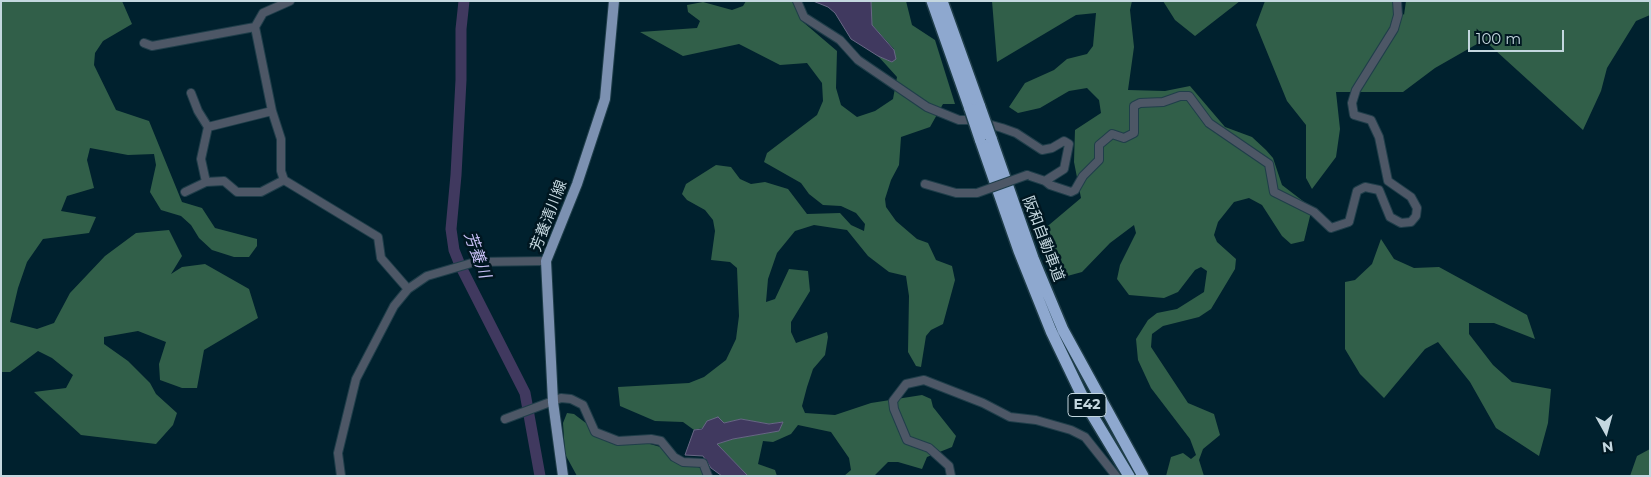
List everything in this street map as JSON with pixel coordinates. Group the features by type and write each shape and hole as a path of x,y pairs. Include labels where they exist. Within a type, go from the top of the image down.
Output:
{"highway":[{"name":"阪和自動車道","path":"932,1 975,108 1051,331 1088,408 1129,476"},
{"name":"阪和自動車道","path":"942,1 975,108"},
{"name":"阪和自動車道","path":"1024,250 1067,338 1143,476"}],"main road":[{"name":"芳養清川線","path":"563,476 549,404 546,261 577,184 605,99 614,1"}],"street":[{"path":"290,1 263,14 255,27 272,111 281,139 281,171 284,180 378,237 381,258 408,289"},
{"path":"797,1 804,17 840,40 858,60 927,107 960,120 974,120 1016,133 1042,150 1052,148 1064,141 1069,144 1064,169 1045,181"},
{"path":"925,184 956,192 977,193 1027,175 1045,181 1050,186 1071,192 1075,190 1083,176 1098,160 1099,145 1112,134 1124,138 1134,133 1134,106 1163,102 1180,96 1189,96 1209,123 1269,164 1274,192 1314,212 1331,228 1349,222 1357,191 1364,187 1379,190 1390,218 1401,223 1411,222 1416,216 1417,208 1411,197 1388,181 1371,120 1354,115 1352,103 1356,90 1394,29 1398,14 1397,1"},
{"path":"144,42 152,46 255,27"},
{"path":"191,93 198,111 208,127 201,159 206,182"},
{"path":"208,127 272,111"},
{"path":"185,192 206,182 224,181 237,192 261,192 284,180"},
{"path":"340,476 338,453 356,379 394,306 408,289 426,276 475,262 546,261"},
{"path":"951,476 949,466 929,448 907,440 894,409 893,401 906,384 924,380 983,403 1010,416 1036,420 1071,430 1084,437 1116,476"},
{"path":"505,419 561,398 571,399 583,405 595,432 618,441 651,439 661,442 674,457 683,462 702,463 708,476"}],"green space":[{"path":"1,1 122,1 132,24 103,41 95,53 94,65 116,110 149,121 182,202 202,208 215,228 257,239 257,246 249,257 234,257 212,250 199,238 191,225 181,216 161,210 150,192 156,165 154,154 128,155 90,148 87,160 94,188 67,196 61,211 96,217 89,233 43,239 27,262 18,288 10,322 37,329 54,323 70,293 105,256 136,233 169,230 182,256 171,274 182,267 205,264 249,289 258,318 204,350 197,388 182,388 160,380 159,364 166,342 138,331 104,337 104,344 128,361 150,383 156,394 177,413 173,425 156,444 81,435 34,392 66,388 73,375 52,358 38,351 10,372 1,372"},
{"path":"746,1 792,1 803,22 837,51 836,88 841,105 857,117 875,111 893,99 897,77 878,56 892,62 894,49 872,25 871,1 906,1 912,25 935,40 955,104 943,104 930,127 901,137 899,165 891,180 885,199 886,207 896,221 917,239 928,243 936,260 952,266 955,280 943,324 931,330 926,336 921,367 916,366 908,352 909,296 906,276 889,272 868,256 847,230 814,225 795,231 777,253 768,279 766,302 775,299 789,269 808,271 810,291 791,322 791,332 796,343 827,332 828,337 825,355 813,369 807,387 802,406 805,413 835,415 871,403 922,395 931,399 933,407 956,436 952,447 927,457 922,469 898,462 888,462 874,476 844,476 851,470 849,458 831,432 798,425 791,434 773,442 763,441 758,464 775,470 777,476 748,476 717,444 733,439 779,431 783,422 769,424 741,419 694,430 683,422 655,421 620,406 618,387 689,383 704,377 726,360 736,339 739,316 737,268 730,262 711,260 715,231 713,220 705,210 687,200 682,194 686,184 716,165 731,167 740,179 751,184 765,182 788,189 807,214 840,213 851,225 864,231 865,224 856,213 841,206 823,205 809,194 801,183 764,162 767,153 817,115 823,101 822,83 807,63 780,65 739,44 683,56 640,32 697,28 700,21 688,12 687,5 703,2 732,10 743,6"},
{"path":"992,1 1132,1 1130,10 1134,47 1128,90 1165,91 1190,86 1225,127 1252,137 1266,150 1273,158 1282,185 1312,208 1304,241 1291,244 1282,236 1262,205 1249,198 1234,202 1218,222 1214,235 1217,242 1236,259 1235,269 1211,309 1199,317 1163,326 1152,334 1151,347 1188,403 1214,414 1220,435 1203,449 1199,460 1204,476 1166,476 1171,457 1183,453 1191,459 1196,455 1190,439 1151,388 1138,360 1136,339 1148,320 1157,313 1177,309 1204,292 1207,271 1201,267 1195,270 1178,292 1164,298 1129,295 1117,279 1120,265 1136,233 1134,225 1110,243 1082,272 1060,278 1054,271 1043,230 1081,198 1074,162 1075,130 1101,113 1099,100 1087,88 1069,91 1040,108 1018,113 1009,107 1025,83 1054,70 1067,59 1087,54 1093,46 1096,13 1076,15 997,62"},
{"path":"1163,1 1240,1 1195,36 1175,20"},
{"path":"1265,1 1392,1 1404,15 1406,1 1650,1 1650,15 1636,21 1607,68 1601,91 1583,130 1484,40 1435,68 1403,92 1336,92 1340,129 1336,157 1312,189 1306,178 1306,125 1287,101 1256,25"},
{"path":"1381,239 1394,259 1414,268 1439,267 1527,315 1535,339 1494,323 1469,323 1469,334 1493,365 1512,382 1551,389 1548,423 1539,456 1496,428 1470,382 1438,342 1425,349 1384,398 1360,374 1345,349 1345,282 1355,280 1372,264"},
{"path":"567,413 574,414 612,443 643,442 671,450 700,468 706,476 577,476 565,454 563,423"},
{"path":"1650,449 1650,476 1630,476 1637,456"}],"shaded area":[{"path":"813,1 871,1 872,25 894,50 896,59 892,62 878,56 851,39 835,13 828,7"},
{"path":"718,417 724,423 741,419 769,424 783,422 779,431 733,439 717,444 748,476 722,476 711,468 703,456 685,455 694,430 702,429 707,421"}],"waterway":[{"name":"芳養川","path":"464,1 461,29 461,80 456,175 451,229 454,250 525,393 540,476"}]}
